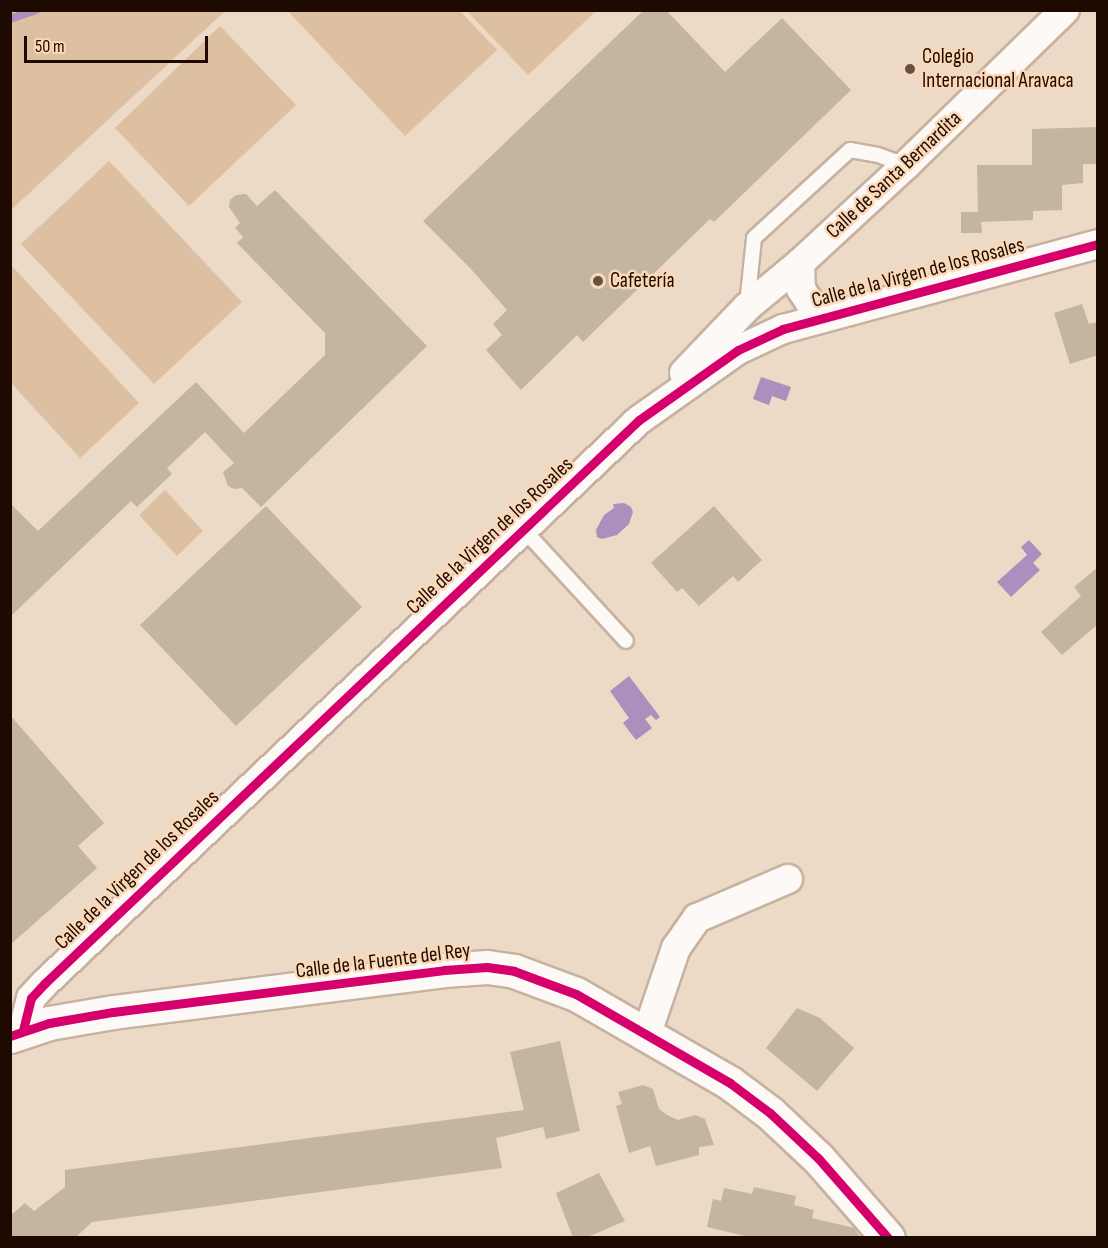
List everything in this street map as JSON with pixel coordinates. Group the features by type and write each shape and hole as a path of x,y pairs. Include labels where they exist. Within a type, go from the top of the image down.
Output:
{"street":[{"name":"Calle de Santa Bernardita","path":"639,420 747,307 800,263 906,165 1065,10"},
{"name":"Calle de la Virgen de los Rosales","path":"17,1033 31,998 45,983 639,420 756,339 820,318 1098,244"},
{"path":"800,263 801,289 820,318"},
{"path":"647,1033 676,948 697,918 788,879"},
{"name":"Calle de la Fuente del Rey","path":"17,1033 49,1023 125,1011 444,970 487,967 514,971 549,982 576,994 730,1083 770,1113 818,1158 886,1236"}],"lane":[{"path":"747,307 754,238 850,150 878,155 906,165"},
{"path":"523,529 626,641"}],"shaded area":[{"path":"11,10 225,10 225,11 11,210"},
{"path":"288,11 460,11 497,50 405,136"},
{"path":"467,11 596,11 528,75"},
{"path":"220,26 296,105 189,206 115,128"},
{"path":"109,161 242,302 154,384 21,244"},
{"path":"11,265 139,403 80,458 11,383"},
{"path":"761,377 791,387 786,401 772,396 769,405 753,399"},
{"path":"165,490 203,531 177,556 139,515"},
{"path":"624,503 631,507 633,512 629,524 617,535 602,539 597,537 596,530 604,515 614,508 613,504"},
{"path":"1029,540 1042,554 1033,563 1040,570 1011,597 997,582 1027,555 1021,547"},
{"path":"629,676 660,717 656,720 651,715 645,719 652,728 636,740 623,723 629,718 610,691"}],"building":[{"path":"644,10 666,10 725,72 782,18 851,90 714,222 710,219 583,342 577,335 521,390 486,350 502,335 493,324 507,310 470,268 423,221"},
{"path":"1098,127 1098,164 1083,164 1083,183 1062,185 1062,210 1033,211 1033,220 981,222 982,233 961,233 961,212 978,212 977,165 1032,165 1032,129"},
{"path":"275,190 427,346 261,507 242,488 234,489 228,486 223,472 234,463 205,432 167,468 172,474 137,507 131,501 10,617 10,503 38,531 196,382 244,433 325,355 325,333 237,243 243,237 235,228 240,223 229,207 230,200 236,195 246,194 257,206"},
{"path":"1082,304 1089,324 1098,322 1098,355 1070,364 1054,313"},
{"path":"266,506 362,607 236,726 140,625"},
{"path":"714,506 762,560 738,582 733,576 699,606 682,588 677,592 651,563"},
{"path":"1098,567 1098,624 1062,655 1041,632 1081,596 1074,587"},
{"path":"10,715 104,823 78,846 97,868 10,945"},
{"path":"797,1008 820,1018 854,1048 817,1091 766,1048"},
{"path":"560,1041 580,1131 546,1139 543,1127 496,1138 502,1168 92,1222 75,1238 10,1238 10,1216 25,1203 34,1211 65,1187 65,1170 524,1110 510,1052"},
{"path":"643,1085 653,1089 659,1109 667,1115 678,1120 695,1115 705,1119 714,1145 699,1147 699,1155 656,1166 650,1146 629,1153 616,1106 622,1104 618,1092"},
{"path":"599,1173 625,1221 585,1238 573,1238 556,1193"},
{"path":"754,1187 796,1196 794,1205 814,1210 812,1218 854,1228 861,1238 753,1238 707,1227 713,1199 721,1201 724,1188 752,1194"}],"waterway":[{"path":"10,19 36,10"}],"cycle path":[{"path":"23,1030 31,998 45,983 639,420 738,350 783,329 1098,244"},
{"path":"10,1036 49,1023 113,1012 444,970 487,967 514,971 576,994 730,1083 770,1113 818,1158 888,1238"}],"place":[{"name":"Colegio Internacional Aravaca","path":"910,69"},
{"name":"Cafetería","path":"598,281"}]}
